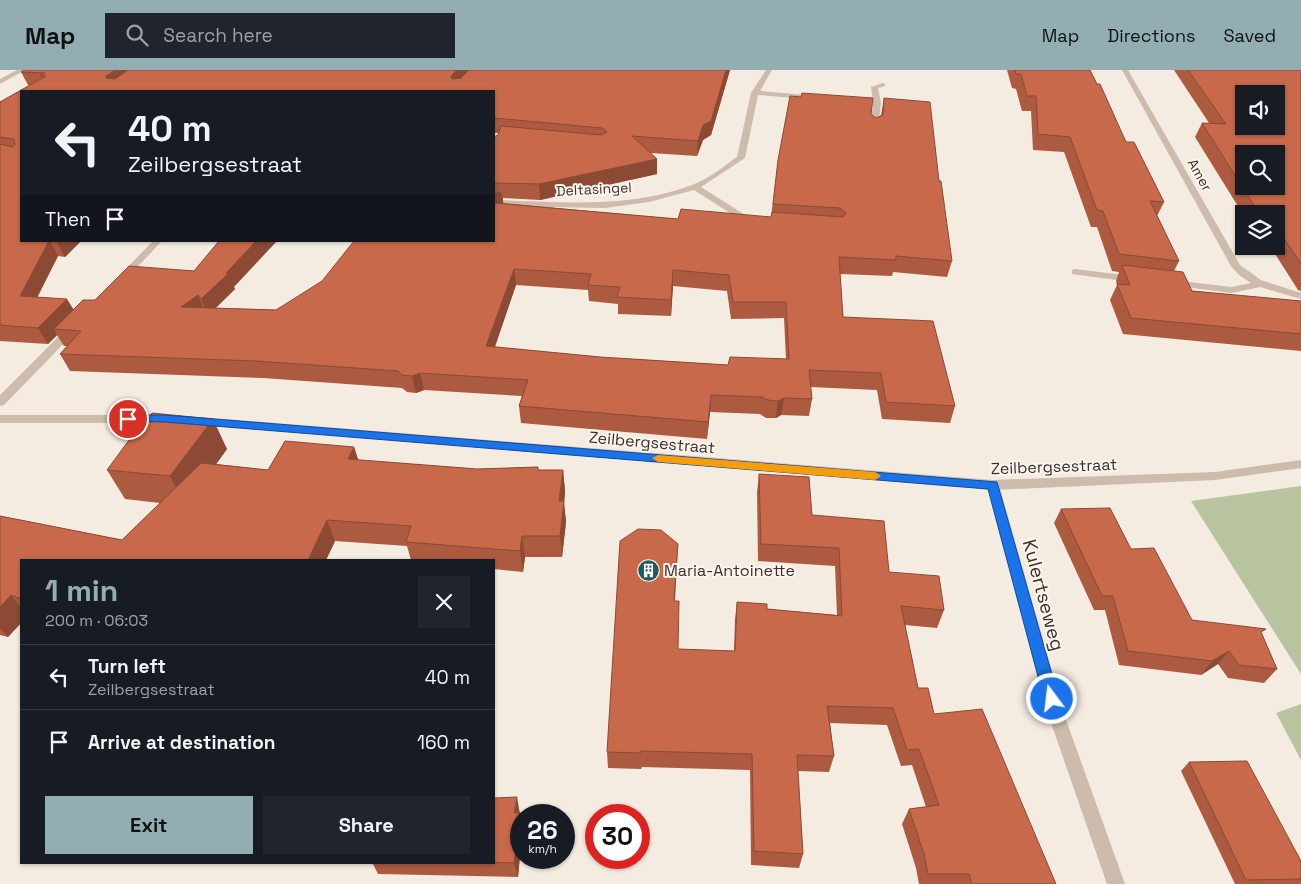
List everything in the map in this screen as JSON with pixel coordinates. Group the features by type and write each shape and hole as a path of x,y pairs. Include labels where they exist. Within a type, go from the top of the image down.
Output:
{"street":[{"path":"0,82 22,70"},
{"name":"Deltasingel","path":"495,203 605,204 649,199 694,187 713,178 741,158 755,93 769,70"},
{"name":"Amer","path":"1125,70 1236,266 1243,274 1261,284 1281,292 1301,296"},
{"path":"874,129 878,103 874,87 883,85"},
{"path":"755,93 830,99"},
{"path":"849,101 878,103"},
{"path":"694,187 750,222 760,223"},
{"path":"110,290 157,242"},
{"path":"1075,272 1144,280"},
{"path":"1163,282 1232,290 1261,284"},
{"path":"0,402 82,318"},
{"name":"Zeilbergsestraat","path":"0,419 179,420 993,485 1215,476 1301,464"},
{"name":"Kulertseweg","path":"993,485 1056,717 1116,884"}],"green space":[{"path":"1301,486 1301,674 1191,501"},
{"path":"1301,704 1301,760 1276,713"}],"building":[{"path":"24,70 115,70 106,78 115,79 128,70 457,70 451,76 452,79 461,78 469,70 726,70 711,121 703,125 698,141 632,136 657,159 539,184 495,183 495,136 498,135 501,126 601,135 607,132 602,128 495,118 495,90 21,90 46,76 40,76 45,73 21,72"},
{"path":"1015,70 1090,70 1097,84 1100,84 1126,142 1134,142 1164,202 1150,201 1179,261 1119,254 1103,211 1097,210 1070,137 1038,134 1036,96 1027,96 1021,74 1016,74"},
{"path":"1188,70 1301,70 1301,264 1285,240 1285,205 1254,205 1247,195 1285,195 1285,145 1235,145 1235,175 1202,123 1226,124"},
{"path":"20,91 20,242 48,242 20,296 67,299 38,328 0,325 0,144 13,147 15,145 14,139 0,137 0,102"},
{"path":"802,93 873,98 871,114 876,118 883,115 884,98 930,102 939,181 941,181 952,261 896,256 896,260 839,257 843,317 933,321 955,406 886,402 881,373 809,370 812,399 784,398 778,401 762,397 711,395 708,422 519,406 528,380 420,373 412,376 402,375 398,371 256,361 60,354 81,331 54,329 83,300 95,300 129,266 194,271 218,242 255,242 226,273 229,273 201,299 198,295 181,307 276,310 322,281 353,242 495,242 495,203 678,219 681,209 771,217 772,212 843,217 846,213 840,208 773,204 778,160 790,96 801,97","holes":["514,269 591,274 588,285 620,287 617,297 671,300 673,270 729,275 733,302 786,302 789,359 730,357 728,365 600,357 486,346"]},
{"path":"1122,265 1183,272 1192,291 1301,301 1301,334 1131,318 1117,284 1130,285"},
{"path":"152,413 213,419 170,476 107,470 132,436"},
{"path":"285,441 354,447 348,459 477,469 538,467 538,470 563,470 559,501 564,501 560,536 522,536 520,551 406,542 411,526 327,520 308,559 20,559 20,599 11,595 0,607 0,516 122,540 201,463 268,470"},
{"path":"759,474 809,477 812,515 884,521 889,572 939,576 944,610 901,606 918,688 928,688 934,714 982,709 1056,884 972,884 969,874 928,874 924,854 909,809 939,805 919,749 907,750 893,708 827,706 834,756 797,755 803,854 754,851 752,754 607,752 620,541 638,529 661,530 678,544 674,601 679,601 678,649 735,651 737,602 767,604 767,609 842,616 839,548 761,544"},
{"path":"1110,508 1131,549 1154,548 1192,620 1266,629 1261,632 1277,669 1239,665 1229,651 1212,661 1128,651 1113,596 1102,596 1061,509"},
{"path":"1247,761 1301,861 1301,879 1246,880 1189,762"},
{"path":"517,797 516,804 510,804 510,863 495,862 495,798"}],"slow traffic":[{"path":"658,458 875,476"}],"place":[{"name":"Maria-Antoinette","path":"648,570"}],"route":[{"path":"128,419 165,419 993,485 1052,699"}]}
